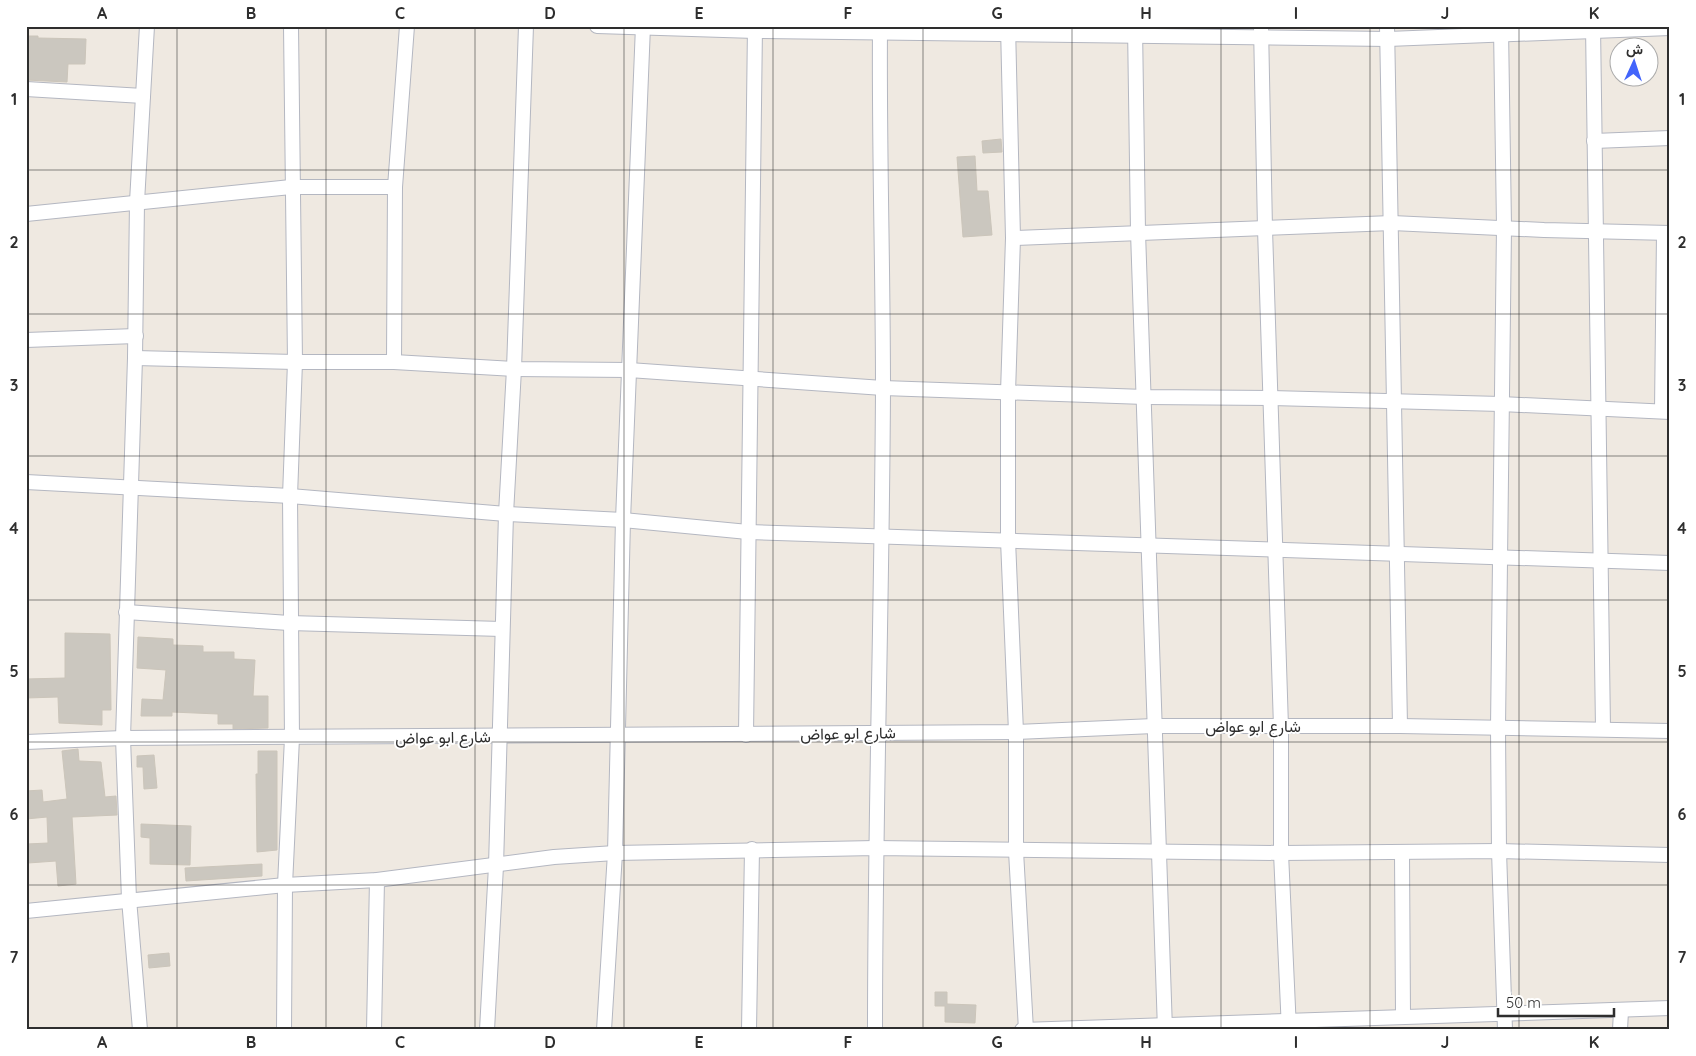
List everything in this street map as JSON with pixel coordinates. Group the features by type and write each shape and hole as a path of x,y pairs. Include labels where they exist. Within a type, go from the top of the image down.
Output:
{"street":[{"path":"140,1030 129,899 123,738 130,486 136,358 137,202 147,26"},
{"path":"284,1030 285,885 292,738 289,623 294,362 291,26"},
{"path":"394,362 395,187 407,26"},
{"path":"487,1030 496,866 506,514 514,369 526,26"},
{"path":"597,26 755,29 1261,32 1670,28"},
{"path":"604,1030 615,853 623,520 643,27"},
{"path":"1593,28 1603,729"},
{"path":"746,735 755,29"},
{"path":"875,1030 875,848 879,732 883,388 880,29"},
{"path":"1008,30 1014,238 1008,392 1008,540 1016,732 1016,851 1024,1030 1289,1025 1670,1008"},
{"path":"1135,31 1138,232 1145,397 1164,1027"},
{"path":"1501,31 1504,227 1498,728 1499,851 1505,1030"},
{"path":"1261,32 1265,229 1281,727 1280,853 1289,1025"},
{"path":"1388,32 1400,726"},
{"path":"26,89 143,96"},
{"path":"1594,141 1670,138"},
{"path":"26,214 291,187 395,187"},
{"path":"136,358 294,362 394,362 514,369 629,370 883,388 1145,397 1501,404 1666,412 1667,233 1392,223 1014,238"},
{"path":"26,340 136,336"},
{"path":"26,482 130,486 290,496 506,514 623,520 748,532 1148,544 1396,554 1602,559 1670,563"},
{"path":"126,612 289,623 502,629"},
{"name":"شارع ابو عواض","path":"26,742 123,738 1016,732 1154,726 1400,726 1670,731"},
{"path":"26,911 129,899 285,885 377,880 554,857 615,853 875,848 1280,853 1499,851 1670,855"},
{"path":"749,1030 752,849"},
{"path":"1395,1021 1402,853"},
{"path":"374,1030 377,880"},
{"path":"1620,1011 1620,1030"}],"building":[{"path":"26,36 86,39 85,64 68,64 67,82 26,80"},
{"path":"1001,139 1002,152 983,153 982,141"},
{"path":"975,156 977,191 988,191 992,235 963,237 957,157"},
{"path":"65,633 110,634 111,710 102,710 102,725 59,723 58,697 26,698 26,679 65,678"},
{"path":"138,637 173,639 173,645 203,646 203,652 234,652 234,659 255,660 253,696 268,696 268,728 233,729 233,724 218,724 218,714 172,712 172,716 141,716 142,699 163,700 166,670 137,668"},
{"path":"78,749 79,761 101,762 105,797 116,796 117,815 72,817 76,884 58,886 56,861 28,863 27,844 48,843 47,817 26,819 26,791 42,790 43,802 67,799 62,751"},
{"path":"258,751 277,751 277,850 257,852 256,774 258,774"},
{"path":"154,755 157,788 144,789 143,767 137,767 137,756"},
{"path":"141,824 191,826 190,865 150,864 150,838 141,837"},
{"path":"262,864 262,876 186,881 185,868"},
{"path":"169,953 170,966 149,968 148,955"},
{"path":"935,992 947,992 947,1004 976,1005 975,1023 945,1022 945,1006 935,1006"}]}
